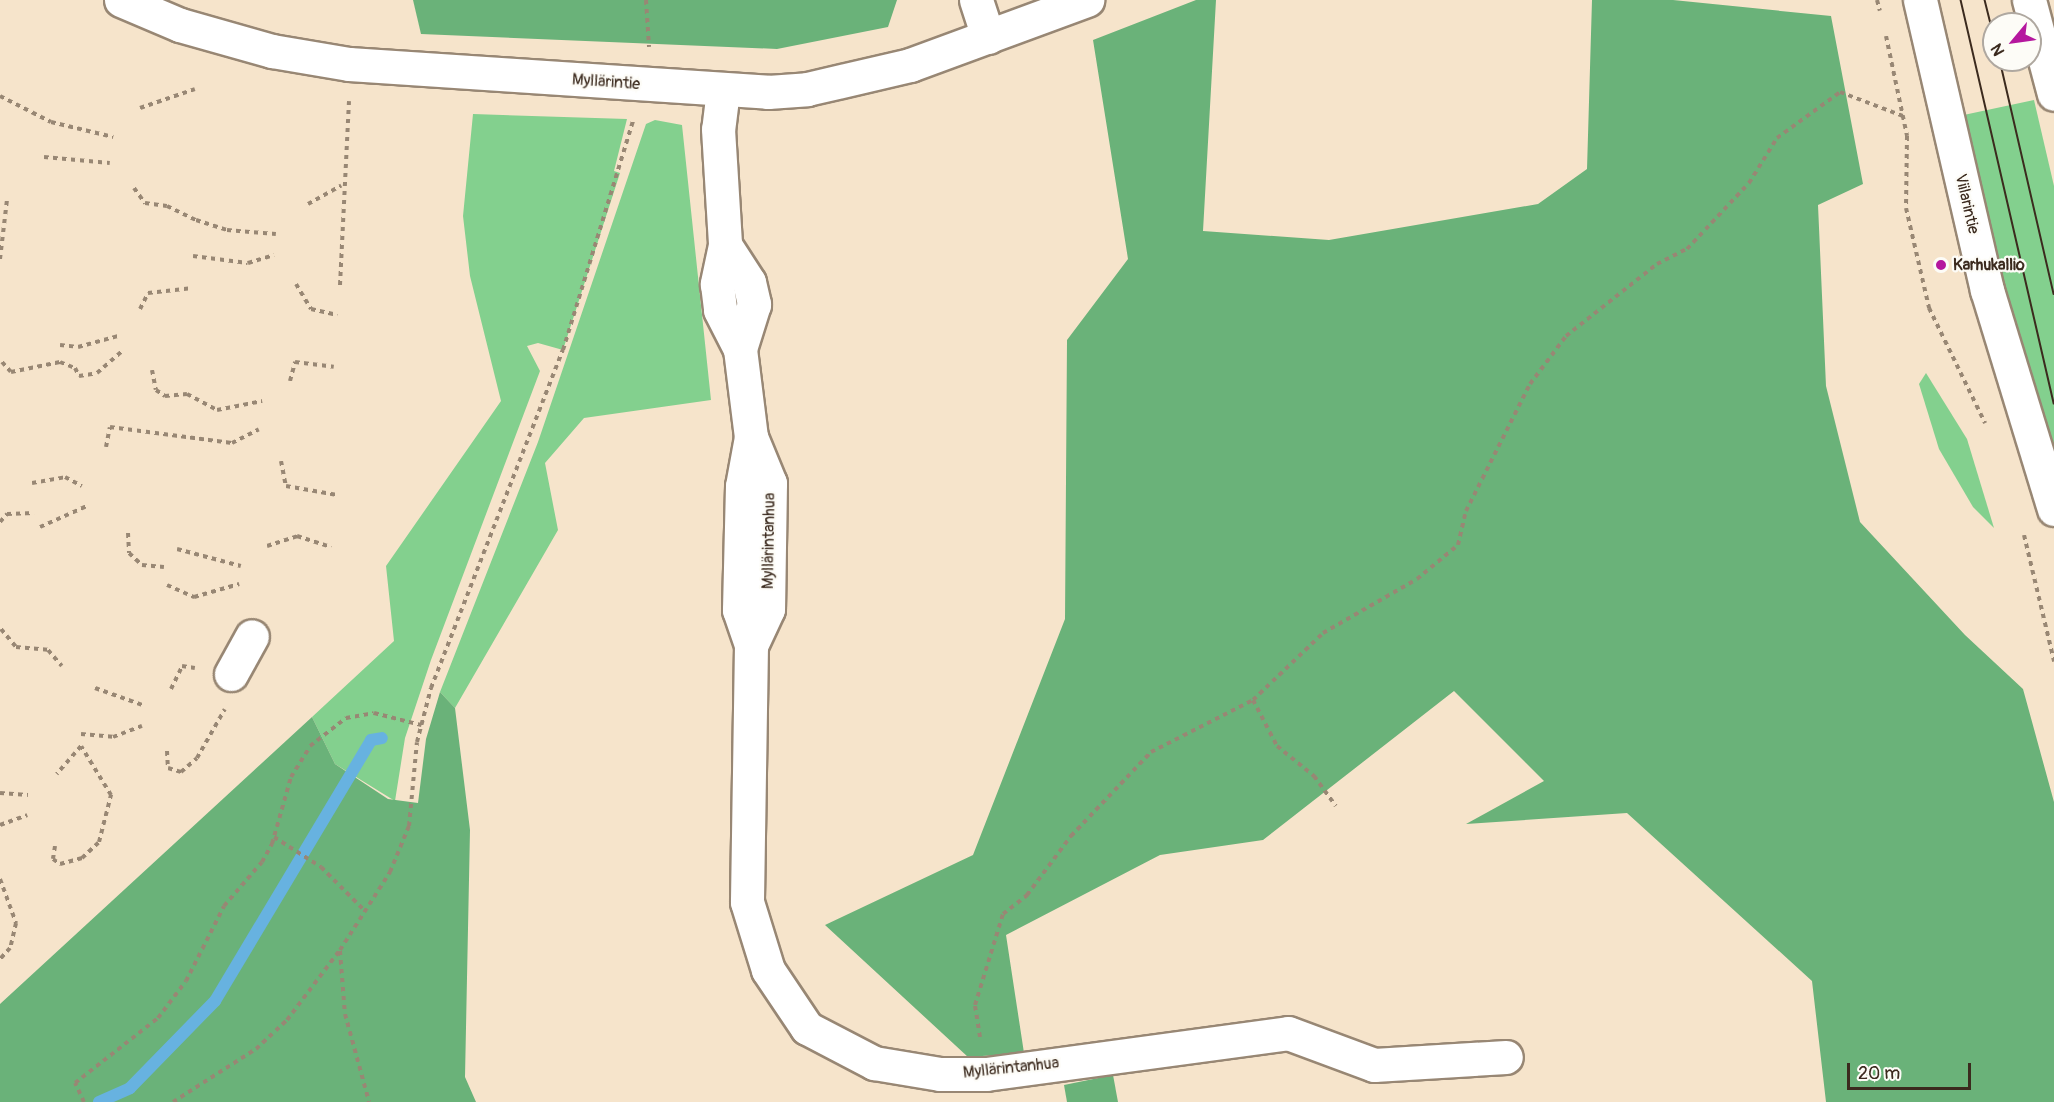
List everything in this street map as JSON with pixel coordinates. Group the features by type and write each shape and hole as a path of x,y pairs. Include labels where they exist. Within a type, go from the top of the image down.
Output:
{"street":[{"name":"Myllärintie","path":"121,0 180,25 272,51 349,64 768,92 854,81 988,37 1087,0"},
{"path":"976,0 988,37"},
{"name":"Viilarintie","path":"1920,0 1987,290 2054,509"},
{"path":"2029,0 2054,94"},
{"name":"Myllärintanhua","path":"723,90 718,129 725,245 749,282 753,304 740,349 751,437 770,483 768,609 752,645 747,902 768,970 807,1028 874,1063 940,1074 986,1074 1288,1033 1374,1065 1506,1057"},
{"path":"231,674 252,636"}],"path":[{"path":"646,0 649,59"},
{"path":"1877,0 1903,116 1906,208 1929,308 1988,429"},
{"path":"140,108 195,89"},
{"path":"340,285 341,186 350,89"},
{"path":"975,1005 1003,914 1027,895 1071,836 1151,752 1253,700 1323,633 1417,579 1458,545 1466,511 1530,384 1566,336 1657,264 1687,249 1749,183 1777,138 1840,92 1903,116"},
{"path":"0,96 51,122 113,136"},
{"path":"173,1102 256,1049 287,1020 340,950 365,911 409,826 422,726 473,574 562,350 636,110"},
{"path":"44,157 110,163"},
{"path":"308,204 341,186"},
{"path":"134,188 145,203 167,206 196,220 227,230 276,234"},
{"path":"0,259 7,199"},
{"path":"193,256 248,263 274,255"},
{"path":"296,284 311,309 337,315"},
{"path":"140,309 148,293 194,288"},
{"path":"60,345 78,347 118,336"},
{"path":"2,362 11,372 60,362 75,368 79,376 97,373 122,351"},
{"path":"290,381 295,362 334,367"},
{"path":"152,370 156,390 165,396 187,394 217,410 262,401"},
{"path":"106,447 110,427 232,443 258,429"},
{"path":"280,461 286,486 337,495"},
{"path":"32,483 65,477 82,486"},
{"path":"40,527 87,506"},
{"path":"0,522 7,514 34,513"},
{"path":"2022,525 2054,661"},
{"path":"128,533 129,553 142,566 164,567"},
{"path":"267,546 297,536 331,547"},
{"path":"177,549 241,566"},
{"path":"167,585 194,597 239,584"},
{"path":"1,629 16,647 48,650 62,666"},
{"path":"167,751 168,768 181,772 197,758 223,714 231,674"},
{"path":"94,688 145,706"},
{"path":"1253,700 1277,746 1314,776 1336,806"},
{"path":"84,1102 75,1083 158,1018 186,981 224,906 262,861 274,837 291,777 310,746 331,726 374,713 422,726"},
{"path":"81,734 113,737 142,726"},
{"path":"55,846 53,859 60,864 82,858 99,842 111,795 81,746 57,774"},
{"path":"0,793 28,795"},
{"path":"0,825 27,815"},
{"path":"274,837 321,867 365,911"},
{"path":"0,879 16,923 10,948 0,959"},
{"path":"340,950 345,1014 369,1102"}],"green space":[{"path":"413,0 897,0 888,27 777,49 421,34"},
{"path":"1196,0 1216,0 1203,231 1329,240 1538,204 1587,169 1592,0 1673,0 1831,16 1863,184 1818,205 1826,386 1860,522 1965,635 2023,689 2054,802 2054,1102 1826,1102 1812,981 1627,813 1466,824 1544,781 1454,691 1263,840 1160,855 1006,935 1024,1053 968,1057 825,925 973,855 1065,619 1067,340 1128,259 1093,40"},
{"path":"2034,100 2054,186 2054,459 1998,288 1959,116"},
{"path":"473,114 627,119 614,171 620,173 563,350 538,343 527,346 540,371 431,660 405,738 395,801 335,764 312,717 394,641 386,566 501,401 470,276 463,216"},
{"path":"655,120 682,125 711,400 584,418 545,463 558,530 455,708 440,692 538,442 646,124"},
{"path":"1926,373 1967,439 1994,528 1973,507 1939,449 1919,384"},
{"path":"440,692 455,708 470,830 465,1077 476,1102 0,1102 0,1004 312,717 335,764 388,799 418,803 426,739"},
{"path":"1113,1075 1118,1102 1067,1102 1064,1085"}],"waterway":[{"path":"99,1102 130,1088 215,1001 371,740 382,738"}],"tram line":[{"path":"1961,0 2054,403"},
{"path":"1985,0 1988,12"},
{"path":"2003,72 2054,294"}],"place":[{"name":"Karhukallio","path":"1941,265"}]}
